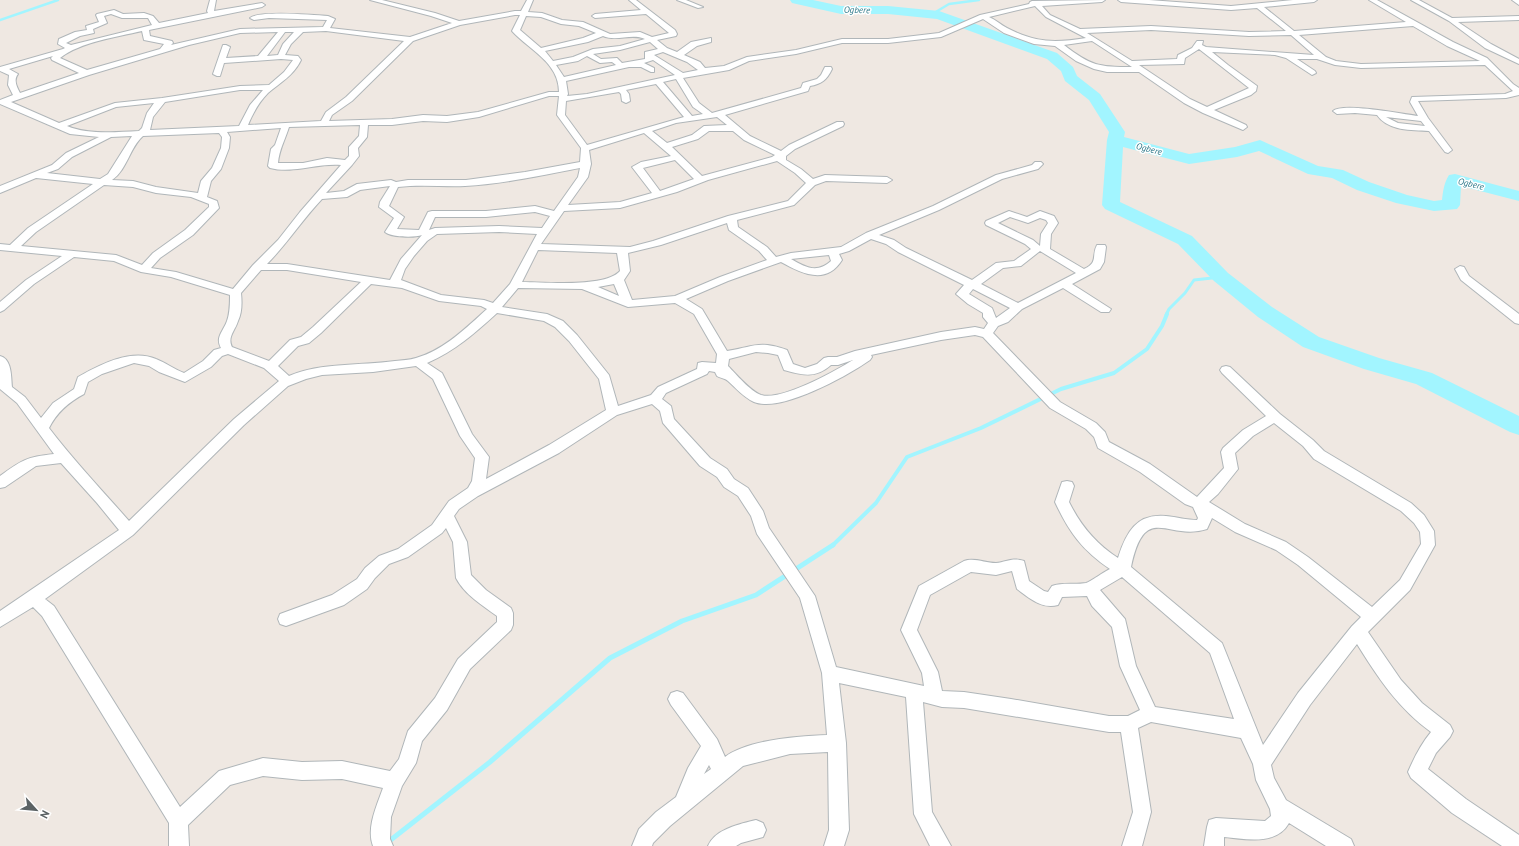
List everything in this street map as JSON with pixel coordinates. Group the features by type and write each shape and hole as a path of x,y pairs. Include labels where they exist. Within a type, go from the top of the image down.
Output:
{"street":[{"path":"212,0 210,11 212,13"},
{"path":"373,0 433,14 459,23"},
{"path":"0,620 34,598 128,530 239,422 287,382 303,375 322,371 373,368 418,362 434,355 461,339 494,309 515,285 534,247 544,231 583,177 586,164 585,148 561,115 563,85 553,63 541,45 516,31 518,24 525,14 530,0"},
{"path":"553,63 574,59 593,51 620,48 673,34 672,30 632,0"},
{"path":"680,0 700,7"},
{"path":"1022,0 1037,4 1048,16 1093,39 1142,70 1175,94 1206,111 1243,127"},
{"path":"2,102 79,134 138,134 324,123 392,122 423,118 447,119 479,114 549,94 563,97 622,89 703,71 726,68 747,59 784,54 842,41 888,41 941,35 964,23 982,16 1037,4 1102,0"},
{"path":"1121,0 1231,8 1282,1 1314,0"},
{"path":"1237,0 1254,6 1293,33 1323,58"},
{"path":"1372,0 1413,24 1485,62 1510,86 1519,92"},
{"path":"1414,0 1451,20 1488,46 1519,62"},
{"path":"1515,0 1519,3"},
{"path":"1,69 145,28 263,2"},
{"path":"240,31 254,18 263,2"},
{"path":"71,48 62,44 62,41 78,34 91,31 89,28 103,23 101,17 98,15 114,11 118,12 122,16 141,14 151,17 153,22 157,25"},
{"path":"595,16 649,12"},
{"path":"2,102 86,73 163,50 240,31 268,29 326,29 406,40 459,23 510,14 542,15 561,22 580,24 614,36 640,34 652,40 664,50 697,64 703,71"},
{"path":"254,18 269,16 328,18 331,19 326,29"},
{"path":"982,16 991,20 996,25 1007,31 1033,41 1048,44 1093,39"},
{"path":"268,29 265,27 279,17"},
{"path":"1451,20 1519,18"},
{"path":"1079,31 1151,28 1201,32 1293,33 1413,24"},
{"path":"145,28 147,38 169,43 163,50"},
{"path":"261,58 284,29"},
{"path":"281,57 282,53 301,30"},
{"path":"1201,32 1197,39 1201,46 1225,67 1253,86 1253,89 1248,93 1206,111"},
{"path":"541,45 585,40 604,33"},
{"path":"324,123 329,114 349,99 406,40"},
{"path":"676,55 683,53 694,44 708,40"},
{"path":"1056,43 1070,54 1092,66 1105,70 1142,70"},
{"path":"1130,63 1168,61 1180,62 1181,57 1201,46 1274,53 1289,56 1323,58 1336,63 1361,66 1519,62"},
{"path":"217,74 226,47"},
{"path":"71,48 55,58 86,73"},
{"path":"648,54 664,50"},
{"path":"587,54 600,61 614,60 620,65 645,66 651,70"},
{"path":"561,80 633,65 648,60 648,54"},
{"path":"648,54 680,76 696,105 714,114 747,138 798,171 812,183"},
{"path":"1289,56 1312,73"},
{"path":"221,61 281,57 295,58 296,62 272,87 265,92 255,104 243,127"},
{"path":"1,69 14,74 12,76 12,85 18,97"},
{"path":"585,148 675,120 714,114 804,88 806,84 825,78 828,69"},
{"path":"658,81 669,96 707,128"},
{"path":"62,127 63,124 115,105 162,100 240,88 272,87"},
{"path":"622,89 625,94 626,101"},
{"path":"1448,150 1424,119 1414,102 1415,99 1506,96 1519,92"},
{"path":"14,247 32,230 111,176 123,159 132,140 146,129 146,122 152,114 154,108 162,100"},
{"path":"1337,111 1356,110 1424,119"},
{"path":"1380,114 1382,119 1391,124 1432,129"},
{"path":"287,382 278,372 270,367 228,350 224,343 224,338 233,321 236,293 256,267 281,242 306,209 318,198 317,197 354,156 353,147 363,137 364,123"},
{"path":"395,186 385,202 384,207 399,217 390,232 416,234 423,232 432,214 486,214 535,209 559,212 620,205 779,158 840,124"},
{"path":"286,125 279,146 275,149 272,166 303,166 327,160 348,163"},
{"path":"666,146 695,137 707,128 734,128"},
{"path":"202,198 206,181 216,169 225,148 226,137 222,129"},
{"path":"645,130 666,146 701,180"},
{"path":"0,190 18,181 55,167 68,154 109,135"},
{"path":"658,194 637,167 644,164 678,157"},
{"path":"317,197 347,194 357,187 391,183 395,186 408,183 466,182 525,175 586,164"},
{"path":"582,285 628,304 677,299 724,279 791,256 833,252 845,249 870,236 936,208 999,177 1035,167 1038,164"},
{"path":"37,175 133,184 156,190 193,194 214,203 214,208 184,238 152,260 146,265 145,270"},
{"path":"534,247 622,250 657,243 732,218 791,203 812,183 825,178 887,180"},
{"path":"435,231 441,214"},
{"path":"1084,273 1044,250 1046,234 1053,222 1050,218 1040,214 1028,220 1008,214 990,222 1029,242 1036,248 1036,250 1017,264 1000,265 972,283 962,294 972,302 988,311 991,328 1055,405 1091,426 1100,435 1103,445 1145,468 1190,500 1199,503 1240,528 1281,546 1303,560 1371,616"},
{"path":"732,218 733,228 778,260 808,272 829,269 835,265 837,260 833,252"},
{"path":"544,231 499,229 435,231 430,233 411,253 395,277 395,282 439,298 480,303 494,309 547,318 558,324 573,338 604,378 612,412"},
{"path":"870,236 890,242 902,250 972,283 1018,307"},
{"path":"0,247 14,247 116,258 145,270 172,274 236,293"},
{"path":"723,354 728,355 762,347 770,348 783,353 788,367 804,372 821,367 828,361 838,361 954,334 991,328 1018,307 1096,267 1100,262 1101,248"},
{"path":"515,285 582,285 606,283 618,279 625,271 622,250"},
{"path":"0,308 30,282 73,253"},
{"path":"256,267 287,268 401,285"},
{"path":"1460,269 1465,278 1519,320"},
{"path":"618,279 628,304"},
{"path":"270,367 294,344 305,340 317,330 370,280"},
{"path":"1063,283 1105,309"},
{"path":"677,299 689,305 698,312 723,354 722,367 735,382"},
{"path":"42,429 48,416 55,409 68,398 80,391 82,380 98,371 133,359 152,362 163,369 185,378 207,364 218,353 228,350"},
{"path":"286,620 338,600 362,584 370,573 384,560 403,553 437,530 454,505 473,492 554,449 612,412 632,407 655,398 662,390 703,371 702,366 720,368 721,373 758,398 772,400 816,385 859,362 872,352"},
{"path":"0,360 4,364 6,389 21,400 64,458 128,530"},
{"path":"418,362 438,376 467,436 482,457 479,481 473,492"},
{"path":"1226,370 1275,417 1308,443 1319,455 1406,507 1419,519 1427,531 1428,545 1405,585 1358,630 1304,699 1262,763"},
{"path":"655,398 654,400 666,409 668,420 705,462 722,473 729,483 743,492 758,515 762,530 807,596 830,673 837,743 839,830 834,846"},
{"path":"1199,503 1213,490 1231,469 1232,465 1228,452 1248,433 1275,417"},
{"path":"0,483 22,467 34,461 64,458"},
{"path":"1066,486 1062,502 1068,517 1082,537 1098,553 1123,569 1216,648 1247,730 1262,763 1265,780 1279,807 1281,819 1275,826 1267,831 1216,827 1214,846"},
{"path":"1123,569 1125,558 1138,530 1148,524 1164,522 1188,527 1202,525 1205,518 1199,503"},
{"path":"383,846 380,839 382,817 394,781 407,763 414,737 441,704 464,664 505,625 505,613 481,595 464,578 460,542 446,515"},
{"path":"934,696 930,672 909,630 924,591 969,565 996,568 1011,564 1019,565 1022,584 1040,597 1052,600 1057,591 1091,589 1099,582 1123,569"},
{"path":"1091,589 1098,601 1120,624 1128,666 1150,714"},
{"path":"34,598 48,611 178,821 179,846"},
{"path":"1358,630 1393,686 1412,706 1429,721 1444,731 1430,747 1417,772 1459,806 1513,842"},
{"path":"830,673 914,691 942,699 964,700 1011,707 1109,724 1129,724 1150,714 1247,730"},
{"path":"914,691 923,814 941,846"},
{"path":"676,699 711,745 721,772"},
{"path":"1129,724 1142,812 1132,846"},
{"path":"642,846 646,836 663,819 738,758 757,752 790,745 837,743"},
{"path":"682,804 694,774 711,745"},
{"path":"178,821 225,777 263,767 302,771 342,770 394,781"},
{"path":"1279,807 1344,846"},
{"path":"718,846 738,834 756,830"}],"waterway":[{"path":"0,20 58,0"},
{"name":"Ogbere","path":"796,0 841,10 888,10 939,15 1052,56 1068,70 1070,78 1095,97 1117,132 1115,140"},
{"path":"939,15 934,13 949,4 979,0"},
{"name":"Ogbere","path":"1115,140 1189,159 1237,152 1260,145 1314,170 1337,174 1363,186 1402,199 1434,206 1451,205 1452,188 1455,179 1519,196"},
{"path":"1115,140 1111,205 1185,240 1221,277 1265,312 1311,342 1372,364 1424,378 1519,426"},
{"path":"1166,315 1169,309 1185,293 1194,280 1221,277"},
{"path":"832,546 876,503 907,457 981,428 1061,389 1114,373 1147,349 1162,326 1167,314"},
{"path":"383,846 490,762 610,658 682,621 756,595 833,545"}]}
